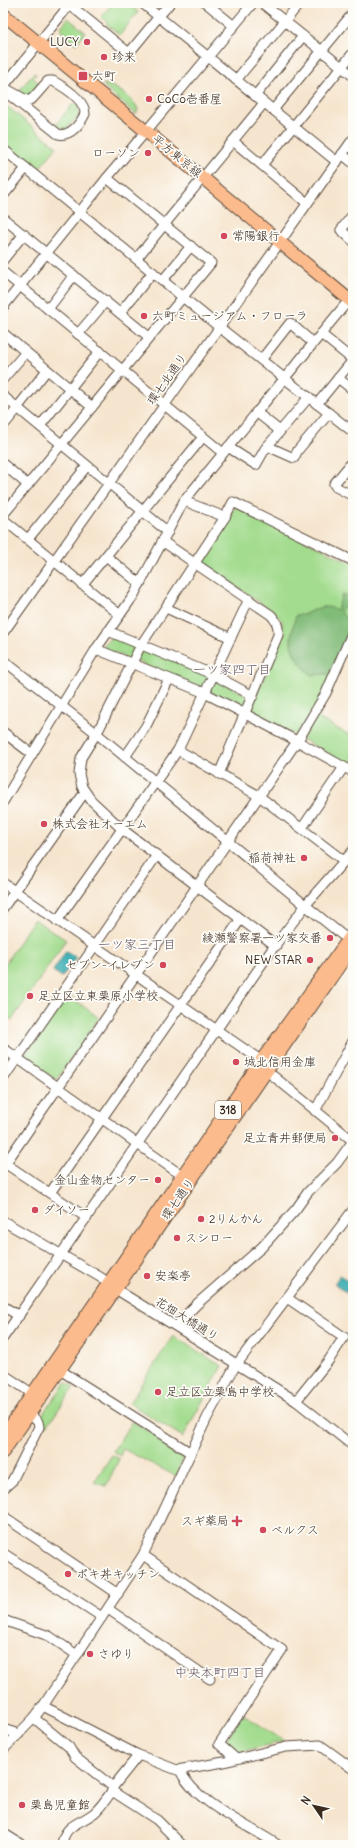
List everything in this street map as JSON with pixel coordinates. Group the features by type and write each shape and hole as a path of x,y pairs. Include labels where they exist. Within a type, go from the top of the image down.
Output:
{"main road":[{"name":"平方東京線","path":"3,14 279,241 352,299"},
{"name":"環七通り","path":"3,1437 113,1286 264,1065 352,940"},
{"name":"環七通り","path":"3,1452 60,1370 183,1175 264,1065"}],"street":[{"path":"142,3 336,162"},
{"path":"3,87 70,4 129,53 170,3"},
{"path":"206,3 234,26"},
{"path":"3,307 107,178 253,3"},
{"path":"262,3 353,76"},
{"path":"236,80 300,3"},
{"path":"273,110 353,13"},
{"path":"255,96 303,36"},
{"path":"262,165 353,53"},
{"path":"48,81 53,81 81,102 84,107 85,114 70,133 64,135 58,134 11,96 3,87 28,101 33,98 48,81"},
{"path":"137,258 264,103"},
{"name":"環七北通り","path":"3,633 279,241 353,139"},
{"path":"233,141 307,203"},
{"path":"3,149 219,327 353,431"},
{"path":"342,154 353,163"},
{"path":"3,196 26,168"},
{"path":"3,515 62,445 148,336 211,263 107,178"},
{"path":"353,214 341,230 353,240"},
{"path":"3,218 148,336"},
{"path":"3,260 24,234"},
{"path":"163,280 191,246"},
{"path":"3,272 203,437 256,465 267,446 309,397"},
{"path":"120,313 153,272"},
{"path":"48,309 74,276"},
{"path":"3,802 96,649 140,584 184,501 313,342 352,299"},
{"path":"78,334 106,301"},
{"path":"261,360 290,324 313,342"},
{"path":"3,333 92,407"},
{"path":"317,404 353,360 321,334"},
{"path":"40,426 100,351"},
{"path":"3,379 26,352"},
{"path":"3,426 48,370"},
{"path":"338,378 353,390"},
{"path":"3,396 168,532"},
{"path":"256,412 280,431"},
{"path":"267,446 294,458 298,450 329,413"},
{"path":"82,585 203,437"},
{"path":"353,461 334,484 336,487 353,496"},
{"path":"28,540 87,466"},
{"path":"4,468 28,485"},
{"path":"184,501 225,517"},
{"path":"276,946 196,887 122,829 91,800 85,792 79,774 81,758 96,733 141,645 195,564 233,502 353,561"},
{"path":"3,519 120,615"},
{"path":"162,541 271,615 276,620 279,629 278,635 253,696 219,774"},
{"path":"106,556 140,584"},
{"path":"57,921 178,750 249,599"},
{"path":"166,608 231,638"},
{"path":"108,631 214,675 253,696"},
{"path":"87,1218 4,1164 297,741 326,693 353,631"},
{"path":"96,649 205,693 353,772"},
{"path":"3,660 96,733 305,905 352,940"},
{"path":"125,757 146,726 169,679"},
{"path":"3,732 32,754"},
{"path":"178,750 259,796 344,861"},
{"path":"302,828 344,767"},
{"path":"3,908 85,792"},
{"path":"3,1338 305,905 353,851"},
{"path":"3,1080 157,856"},
{"path":"3,883 218,1030 264,1065 353,1141 337,1163 311,1188 296,1209 262,1247 198,1303 177,1326"},
{"path":"50,1193 240,920"},
{"path":"315,1110 353,1041"},
{"path":"3,1048 183,1175"},
{"path":"3,1750 34,1718 143,1555 216,1400 237,1364 353,1210"},
{"name":"花畑大橋通り","path":"3,1221 61,1254 296,1401 353,1446"},
{"path":"287,1298 344,1337 329,1360 296,1401"},
{"path":"3,1306 19,1316"},
{"path":"60,1370 191,1453"},
{"path":"3,1374 33,1394"},
{"path":"3,1489 12,1481 38,1427 38,1422 30,1414"},
{"path":"3,1514 6,1518 118,1594"},
{"path":"3,1553 102,1617"},
{"path":"143,1555 282,1650 219,1744 235,1758"},
{"path":"108,1609 210,1679"},
{"path":"3,1620 48,1636 77,1655"},
{"path":"42,1706 136,1754 180,1770 286,1747 320,1745 352,1767"},
{"path":"34,1718 69,1747 75,1757 113,1789 157,1820 182,1845"},
{"path":"3,1729 19,1734"},
{"path":"62,1845 64,1834 68,1829 94,1813 136,1757 136,1754"},
{"path":"180,1770 184,1781 202,1796 232,1818 278,1845"},
{"path":"3,1833 22,1845"}],"green space":[{"path":"113,3 128,3 138,12 120,35 107,25 107,22 101,17"},
{"path":"68,18 85,32 76,44 61,31 61,27"},
{"path":"34,73 36,74 33,78 39,83 31,93 25,96 18,92"},
{"path":"103,84 124,93 129,97 138,110 136,114 110,93"},
{"path":"3,103 57,147 37,171 3,144"},
{"path":"73,104 76,104 79,107 79,116 66,129 57,128 57,123"},
{"path":"236,506 353,564 353,627 325,692 298,736 252,715 250,710 283,634 282,621 274,612 201,563 201,559"},
{"path":"342,595 353,596 353,605 349,602 340,611 352,626 330,674 311,675 298,660 292,648 291,634 296,615 308,613 321,607 337,610"},
{"path":"112,636 136,645 130,659 105,649 104,645"},
{"path":"145,648 208,675 209,678 201,689 138,662 137,659 141,650"},
{"path":"214,680 217,680 249,696 242,709 211,693 209,689"},
{"path":"316,717 353,737 353,767 302,739"},
{"path":"34,919 66,940 12,1020 3,1014 3,967"},
{"path":"67,994 99,1018 56,1080 23,1057"},
{"path":"173,1336 222,1366 183,1437 129,1403"},
{"path":"66,1382 74,1387 47,1426 41,1416"},
{"path":"132,1421 183,1453 184,1456 176,1476 123,1449 120,1456 113,1451"},
{"path":"112,1455 119,1459 106,1486 94,1482"},
{"path":"243,1714 284,1741 235,1753 226,1745 225,1741"}],"water":[{"path":"66,951 76,957 62,977 53,971"},
{"path":"340,1275 353,1284 353,1297 334,1284"}],"place":[{"name":"LUCY","path":"87,42"},
{"name":"珍来","path":"104,57"},
{"name":"六町","path":"83,76"},
{"name":"CoCo壱番屋","path":"149,99"},
{"name":"ローソン","path":"148,153"},
{"name":"常陽銀行","path":"224,236"},
{"name":"六町ミュージアム・フローラ","path":"144,316"},
{"name":"株式会社オーエム","path":"44,824"},
{"name":"稲荷神社","path":"304,858"},
{"name":"綾瀬警察署一ツ家交番","path":"330,938"},
{"name":"NEW STAR","path":"310,960"},
{"name":"セブン-イレブン","path":"163,965"},
{"name":"足立区立東栗原小学校","path":"30,996"},
{"name":"城北信用金庫","path":"236,1062"},
{"name":"足立青井郵便局","path":"335,1138"},
{"name":"金山金物センター","path":"158,1180"},
{"name":"ダイソー","path":"35,1210"},
{"name":"2りんかん","path":"201,1219"},
{"name":"スシロー","path":"177,1238"},
{"name":"安楽亭","path":"147,1276"},
{"name":"足立区立栗島中学校","path":"158,1392"},
{"name":"スギ薬局","path":"237,1521"},
{"name":"ベルクス","path":"263,1530"},
{"name":"ポキ丼キッチン","path":"68,1574"},
{"name":"さゆり","path":"90,1654"},
{"name":"栗島児童館","path":"22,1805"}],"district":[{"name":"一ツ家四丁目","path":"232,669"},
{"name":"一ツ家三丁目","path":"137,944"},
{"name":"中央本町四丁目","path":"220,1672"}]}
